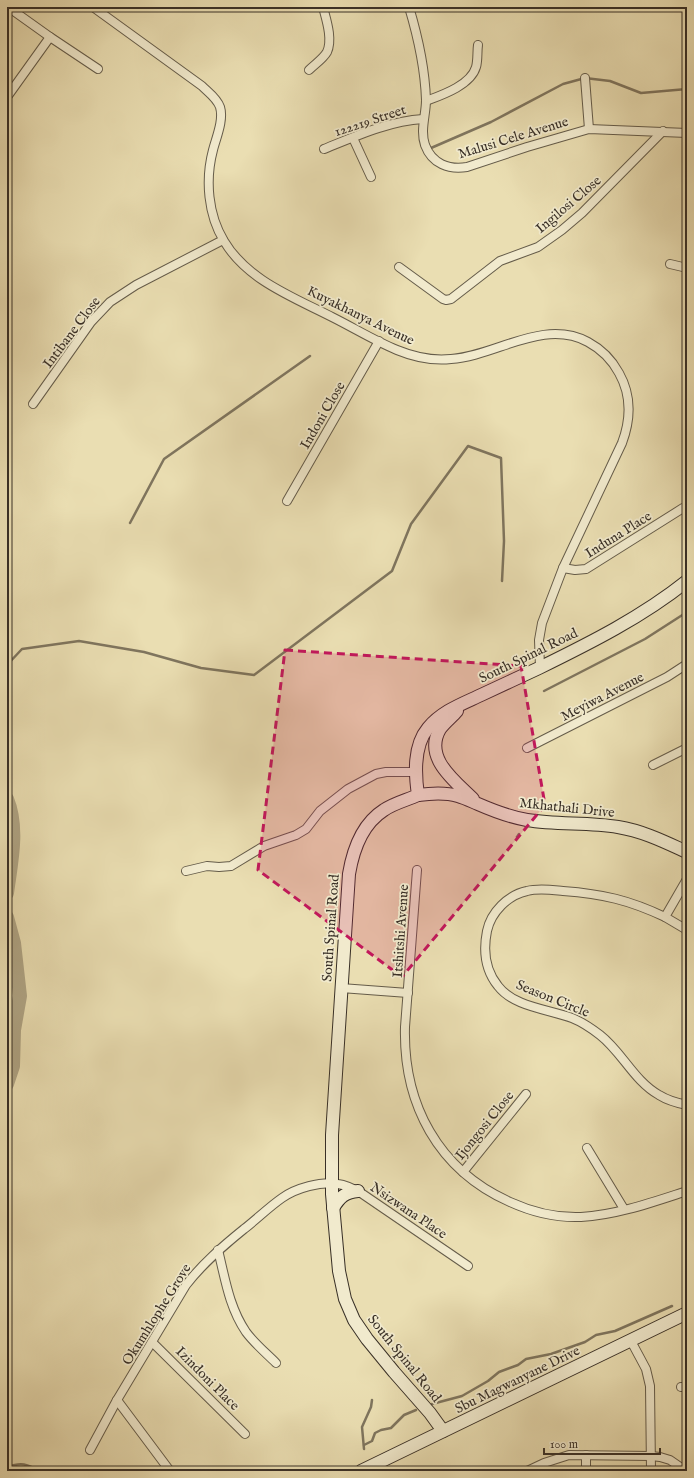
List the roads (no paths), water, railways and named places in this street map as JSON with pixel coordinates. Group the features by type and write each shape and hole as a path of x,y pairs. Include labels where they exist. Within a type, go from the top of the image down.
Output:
{"street":[{"path":"8,7 98,69"},
{"name":"Kuyakhanya Avenue","path":"93,7 202,86 213,96 219,105 221,115 212,153 208,184 213,217 223,240 240,263 252,273 273,286 411,356 429,359 451,359 531,338 550,334 566,334 579,338 593,345 605,354 616,368 625,386 629,404 627,428 622,443 563,568 542,623 539,640 540,668"},
{"path":"309,70 328,50 329,38 323,7"},
{"name":"Malusi Cele Avenue","path":"410,7 420,49 426,101 423,119 424,139 428,151 437,162 444,166 457,169 467,167 527,147 589,129 687,133"},
{"path":"7,97 50,37"},
{"path":"426,101 459,86 474,72 477,65 478,45"},
{"path":"585,78 589,129"},
{"name":"122219 Street","path":"324,149 405,121 423,119"},
{"name":"Ingilosi Close","path":"400,267 443,299 451,299 500,261 538,247 562,230 593,203 663,131"},
{"path":"353,138 371,177"},
{"name":"Intibane Close","path":"34,404 91,322 110,302 136,285 223,240"},
{"path":"670,264 687,268"},
{"name":"Indoni Close","path":"287,501 379,341"},
{"name":"Induna Place","path":"563,568 575,570 586,569 683,508"},
{"name":"South Spinal Road","path":"443,1431 430,1413 367,1339 354,1320 345,1298 339,1271 331,1183 332,1135 340,988 349,874 354,850 359,839 370,823 384,810 418,795 416,772 420,746 427,730 438,717 453,708 540,668 638,616 666,598 687,581"},
{"name":"Meyiwa Avenue","path":"527,748 667,677 687,664"},
{"path":"467,702 441,728 437,735 436,753 438,761 444,770 477,804"},
{"path":"653,765 687,748"},
{"path":"186,871 207,866 231,866 264,846 296,835 306,829 320,811 348,789 376,774 386,772 416,772"},
{"name":"Mkhathali Drive","path":"418,795 442,793 458,796 504,814 527,820 550,823 618,827 660,839 687,852"},
{"name":"Itshitshi Avenue","path":"417,870 405,1045 407,1066 411,1086 424,1122 436,1143 448,1158 485,1190 519,1206 558,1216 580,1217 605,1214 687,1191"},
{"path":"665,917 687,879"},
{"name":"Season Circle","path":"687,930 665,917 633,903 613,897 546,890 527,891 514,896 493,914 488,927 485,942 485,958 490,973 498,986 508,995 522,1002 573,1018 587,1025 601,1036 618,1053 644,1084 658,1095 674,1102 687,1105"},
{"name":"Itshitshi Avenue","path":"340,988 408,993"},
{"name":"Ijongosi Close","path":"463,1172 526,1094"},
{"path":"587,1148 624,1209"},
{"name":"Nsizwana Place","path":"331,1183 339,1184 358,1191 468,1266"},
{"name":"Okumhlophe Grove","path":"90,1450 117,1400 186,1285 205,1262 283,1197 300,1190 331,1183"},
{"path":"333,1208 346,1193 358,1191"},
{"path":"218,1250 231,1304 237,1318 247,1333 276,1363"},
{"name":"Sbu Magwanyane Drive","path":"361,1471 687,1313"},
{"path":"631,1341 646,1369 650,1386 651,1471"},
{"name":"Izindoni Place","path":"152,1342 245,1434"},
{"path":"117,1400 170,1471"},
{"path":"586,1455 586,1471"},
{"path":"527,1471 561,1456 586,1455 651,1456 665,1458 686,1471"}],"waterway":[{"path":"431,148 491,122 563,84 585,78 610,81 641,93 687,89"},
{"path":"130,523 164,459 310,356"},
{"path":"7,665 22,649 79,641 144,652 201,668 254,675 392,571 411,524 468,446 501,458 504,541 502,581"},
{"path":"544,691 645,639 687,612"},
{"path":"7,799 13,822 12,858 7,893"},
{"path":"7,917 14,943 20,996 14,1030 13,1066 7,1084"},
{"path":"432,1404 462,1396 488,1381 499,1372 518,1365 526,1359 551,1354 585,1342 596,1335 615,1331 672,1306"},
{"path":"364,1449 362,1427 371,1407 372,1400"},
{"path":"364,1445 372,1441 375,1433 391,1428 404,1415 416,1410"},
{"path":"7,1467 24,1464 40,1471"}]}
